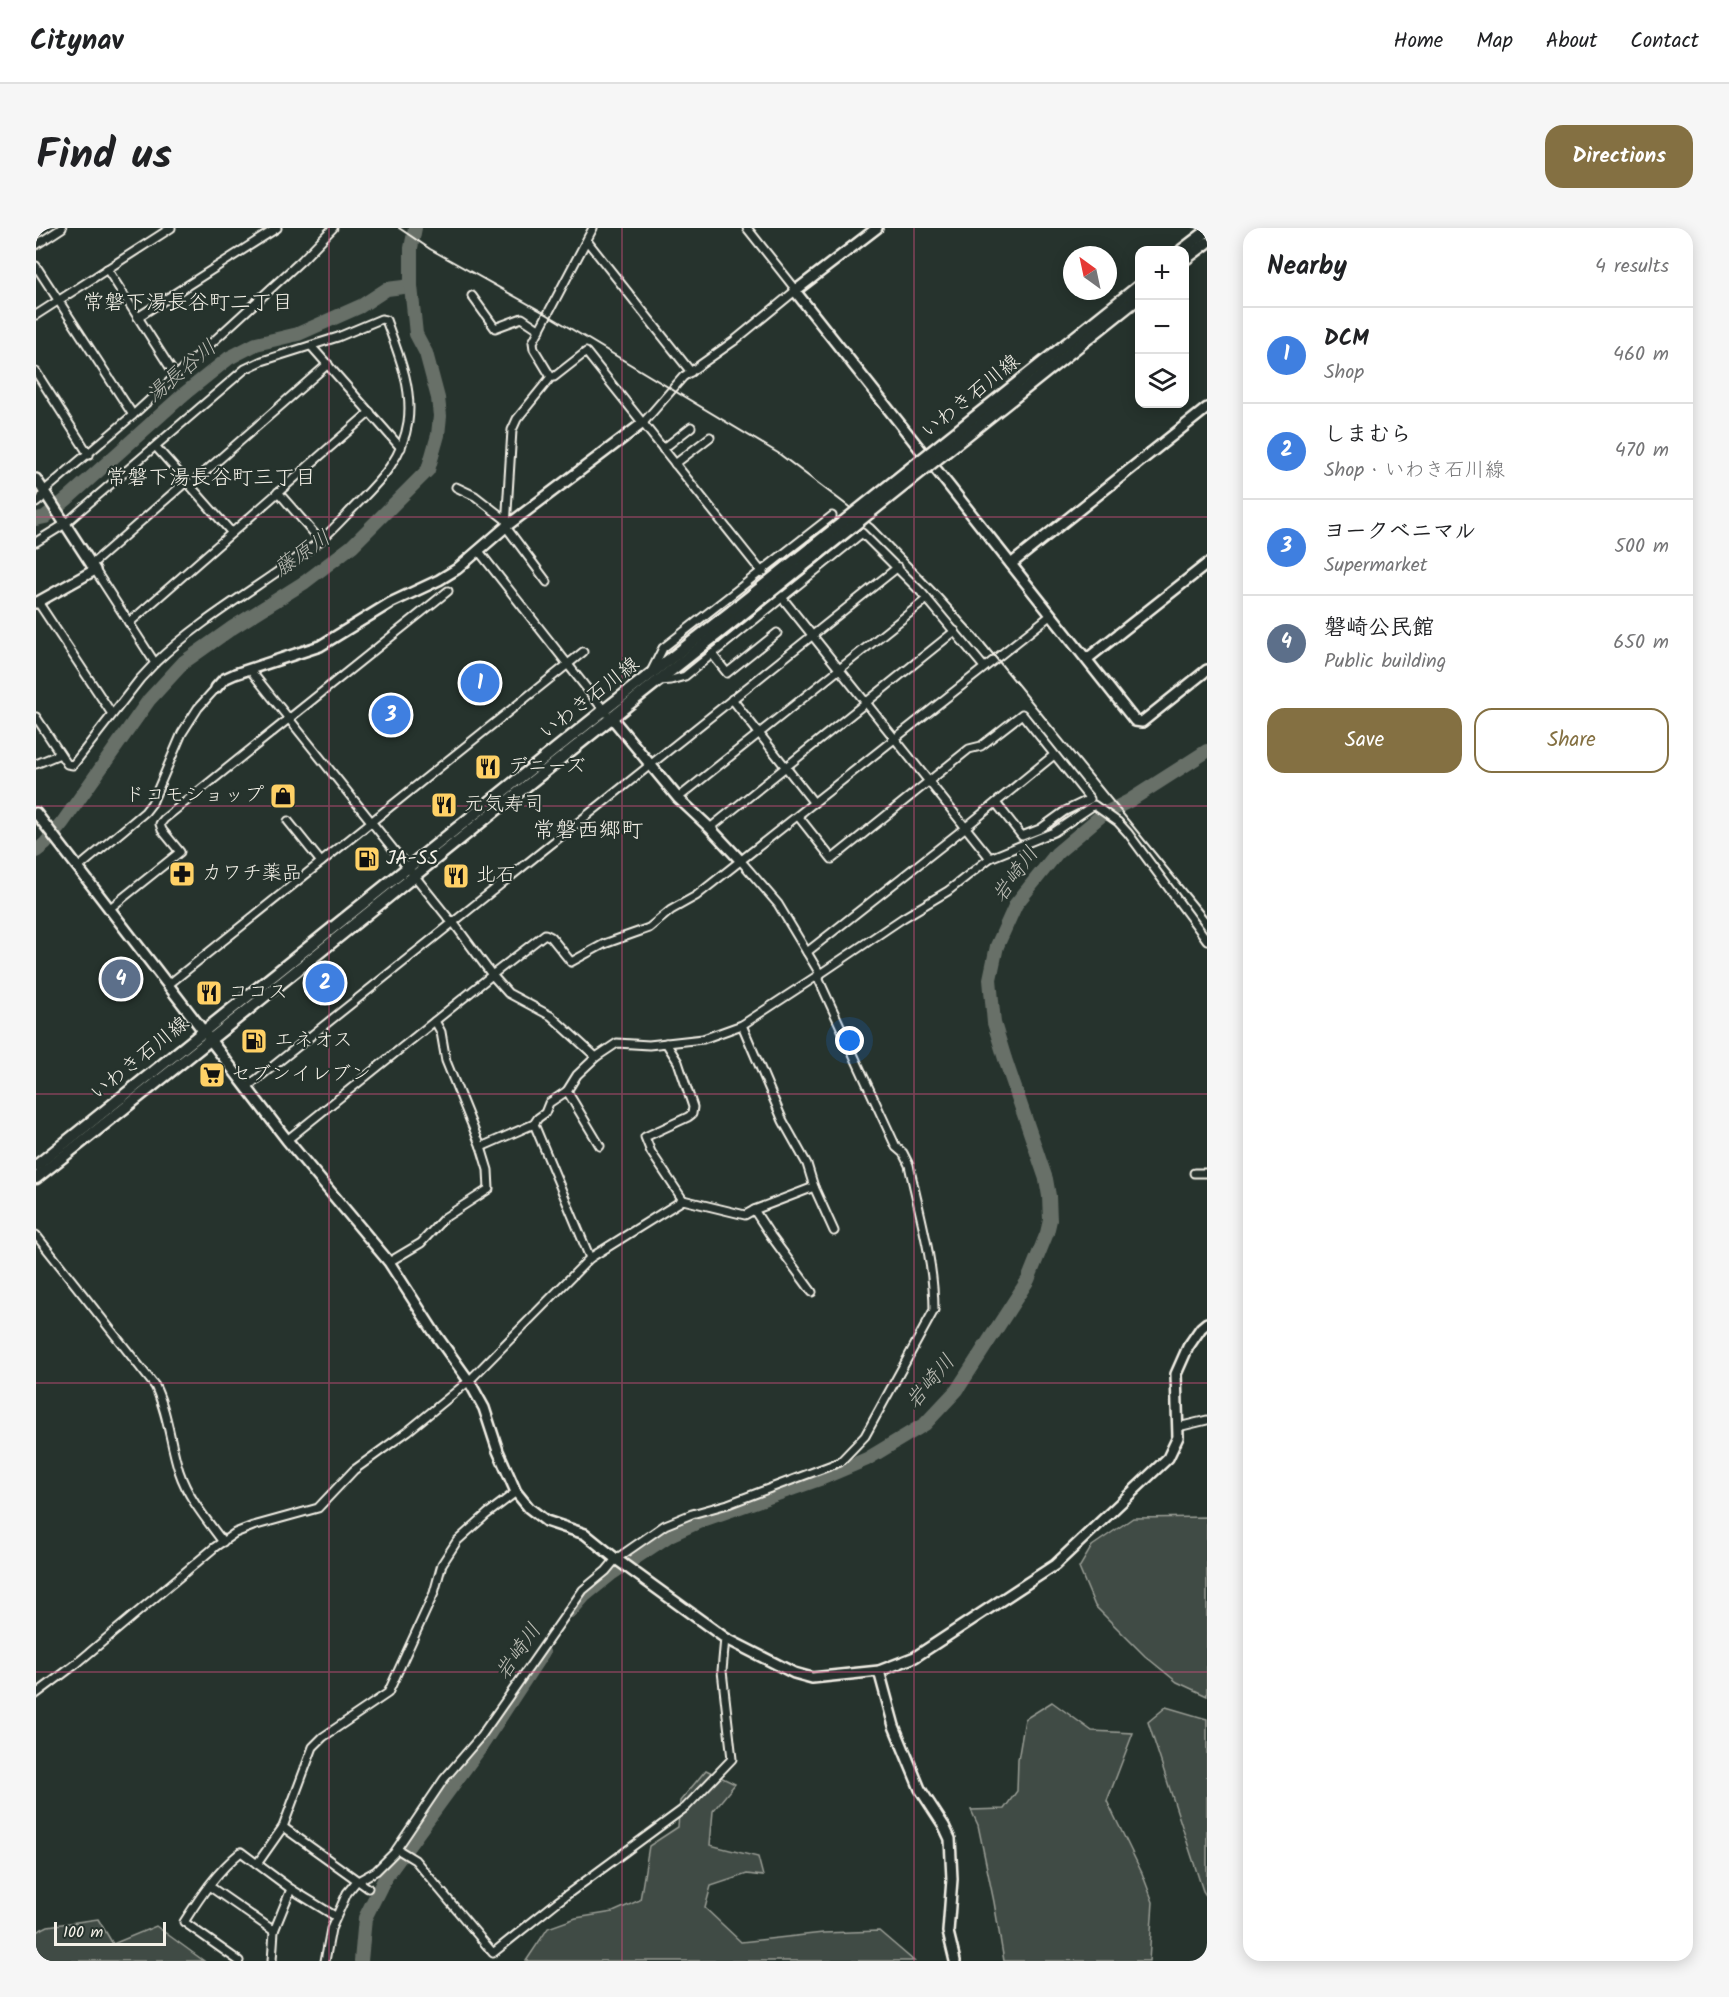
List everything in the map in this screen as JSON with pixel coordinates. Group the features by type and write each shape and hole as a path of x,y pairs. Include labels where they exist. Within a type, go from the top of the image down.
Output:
{"main road":[{"path":"1189,255 1202,240"},
{"name":"いわき石川線","path":"736,613 1135,289"},
{"name":"いわき石川線","path":"36,1178 211,1041 411,872 607,714 1136,300"},
{"name":"いわき石川線","path":"36,1166 204,1031 411,872"}],"street":[{"path":"36,245 62,228"},
{"path":"36,315 171,228"},
{"path":"138,317 277,228"},
{"path":"36,503 302,260 333,228"},
{"path":"551,377 534,349 533,342 593,228"},
{"path":"747,228 1135,721 1142,722 1207,670"},
{"path":"78,868 152,804 182,733 198,708 224,680 320,646 390,603 457,569 506,524 643,423 676,384 877,228"},
{"path":"587,241 691,372"},
{"path":"36,266 133,415"},
{"path":"107,270 175,375"},
{"path":"472,296 495,328 522,318 540,330"},
{"path":"36,542 156,447 234,376 245,369 262,361 312,347 381,319 386,320 401,364 408,396 408,423 401,448 393,464 381,479 320,540 177,642 155,663 73,765 67,764 36,717"},
{"path":"312,347 401,448"},
{"path":"506,524 514,425 551,377 586,352 990,858"},
{"path":"112,714 37,602 93,567 328,364"},
{"path":"36,372 89,454"},
{"path":"1011,564 1207,408"},
{"path":"129,623 370,412"},
{"path":"663,449 691,427"},
{"path":"675,464 710,437"},
{"path":"156,447 232,533"},
{"path":"36,479 155,663"},
{"path":"456,487 475,496 506,524 548,582"},
{"path":"278,492 320,540"},
{"path":"832,516 663,648 654,678 671,680 685,676 862,533 898,567 984,667"},
{"path":"325,1961 335,1916 347,1893 356,1882 388,1861 444,1779 481,1736 583,1590 665,1525 840,1462 865,1436 934,1310 934,1292 928,1257 909,1165 903,1153 896,1147 819,980 820,974 807,952 778,904 740,860 678,798 650,765 566,665 478,550"},
{"path":"1088,659 1207,564"},
{"path":"247,1087 898,567"},
{"path":"109,909 180,852 162,830 160,824 164,819 448,591"},
{"path":"678,798 927,599"},
{"path":"287,1140 435,1021 548,936 571,962 604,944 649,928 671,910 696,896 1051,615"},
{"path":"710,828 955,631"},
{"path":"712,654 727,673 777,633"},
{"path":"168,985 583,652"},
{"path":"250,670 508,993 552,1016 596,1057"},
{"path":"732,699 814,803"},
{"path":"798,816 832,859 969,749 981,746 1022,714 1090,799 1065,811 1040,830 1022,836 996,803"},
{"path":"36,764 60,754"},
{"path":"807,952 1054,755"},
{"path":"481,1147 534,1124 545,1113 549,1103 567,1091 577,1075 596,1057 617,1044 649,1045 703,1039 742,1025 903,918 948,891 990,858 1054,832 1094,806 1118,822 1128,833 1207,940"},
{"path":"38,815 287,1140 389,1262 469,1381 484,1408 498,1451 516,1492 529,1508 546,1521 585,1534 725,1638 794,1673 812,1678 879,1671 915,1657 1055,1565 1168,1458 1178,1437 1176,1374 1188,1347 1200,1328 1207,1323"},
{"path":"288,821 321,862"},
{"path":"389,1262 421,1243 444,1218 489,1189 488,1170 481,1147 446,1061 441,1032 435,1021"},
{"path":"742,1025 783,1121 807,1164 813,1187 834,1231"},
{"path":"666,1043 678,1062 693,1107 692,1114 645,1137 651,1152 683,1200 745,1215 813,1187"},
{"path":"567,1091 600,1146"},
{"path":"534,1124 590,1258"},
{"path":"1194,1173 1207,1173"},
{"path":"36,1694 236,1533 318,1508 354,1470 408,1431 469,1381 590,1258 683,1200"},
{"path":"754,1210 812,1292"},
{"path":"36,1234 156,1386 163,1401 179,1471 190,1498 223,1542"},
{"path":"1178,1427 1207,1420"},
{"path":"257,1864 283,1827 313,1747 323,1737 388,1693 434,1593 442,1564 457,1541 516,1492"},
{"path":"397,1849 415,1860 494,1953 557,1902 686,1808 732,1759 722,1671 725,1638"},
{"path":"879,1671 894,1726 920,1789 950,1839 951,1879 948,1932 955,1961"},
{"path":"283,1827 356,1882 368,1888"},
{"path":"239,1961 184,1922 227,1863 241,1852 291,1889 335,1916"},
{"path":"209,1886 274,1931"},
{"path":"272,1961 274,1931 291,1889"}],"shaded area":[{"path":"1207,1517 1207,1696 1177,1682 1145,1656 1095,1606 1079,1568 1092,1546 1133,1518"},
{"path":"1052,1702 1092,1731 1133,1733 1107,1801 1142,1873 1153,1902 1149,1961 1004,1961 978,1825 971,1810 1004,1809 1017,1791 1018,1760 1025,1719"},
{"path":"1166,1707 1207,1719 1207,1897 1203,1891 1148,1722"},
{"path":"706,1770 735,1784 713,1811 710,1845 758,1857 763,1876 747,1874 711,1886 705,1908 741,1942 823,1933 879,1931 914,1961 526,1961 548,1928 576,1918 613,1912 640,1900 649,1846 678,1827 680,1801"},
{"path":"98,1919 113,1944 156,1926 204,1961 36,1961 36,1932 48,1926"}],"waterway":[{"name":"藤原川","path":"36,851 45,844 63,822 149,700 184,662 232,628 305,582 352,546 428,470 438,435 440,416 438,398 426,353 416,334 411,286 411,248 415,228"},
{"name":"湯長谷川","path":"36,519 45,517 67,499 184,394 229,358 256,344 298,334 361,306 387,289 411,286"},
{"name":"岩崎川","path":"571,1611 585,1595 611,1574 670,1535 703,1520 820,1479 867,1459 925,1424 957,1390 1028,1280 1050,1220 1046,1179 994,1023 990,979 997,946 1016,904 1057,853 1102,815 1129,801 1207,751"},
{"name":"岩崎川","path":"361,1961 365,1918 385,1878 480,1748 543,1652"}],"railway":[{"path":"399,228 430,249 548,315 778,453 873,525 983,642 1207,917"}],"place":[{"name":"DCM","path":"480,683"},
{"name":"ヨークベニマル","path":"391,715"},
{"name":"デニーズ","path":"488,767"},
{"name":"ドコモショップ","path":"283,796"},
{"name":"元気寿司","path":"444,805"},
{"name":"JA-SS","path":"367,859"},
{"name":"カワチ薬品","path":"182,874"},
{"name":"北石","path":"456,876"},
{"name":"磐崎公民館","path":"121,979"},
{"name":"しまむら","path":"325,983"},
{"name":"ココス","path":"209,993"},
{"name":"エネオス","path":"254,1041"},
{"name":"セブンイレブン","path":"212,1075"}],"district":[{"name":"常磐下湯長谷町二丁目","path":"188,303"},
{"name":"常磐下湯長谷町三丁目","path":"211,478"},
{"name":"常磐西郷町","path":"588,831"}]}
